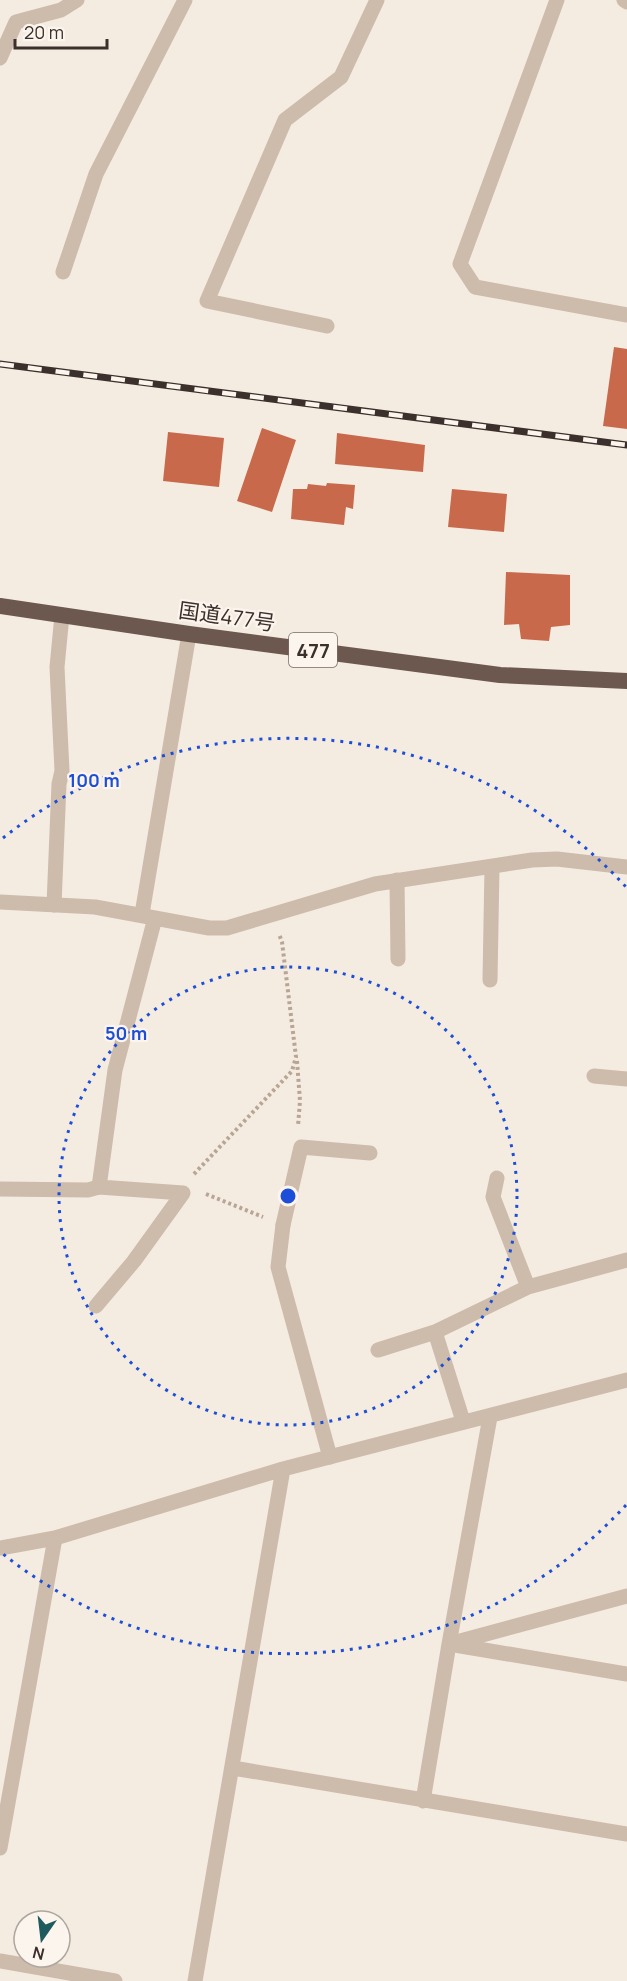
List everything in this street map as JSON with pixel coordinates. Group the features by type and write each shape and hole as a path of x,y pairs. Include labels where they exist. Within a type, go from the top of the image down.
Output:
{"highway":[{"name":"国道477号","path":"0,606 189,634 500,675 627,681"}],"street":[{"path":"0,58 6,32 16,22 61,10 77,0"},
{"path":"63,272 96,174 185,0"},
{"path":"327,326 207,301 285,120 341,77 377,0"},
{"path":"557,0 460,264 475,287 627,315"},
{"path":"54,905 59,784 62,771 57,667 62,615"},
{"path":"99,1187 115,1070 148,916 189,634"},
{"path":"0,902 95,907 209,928 227,928 375,884 397,880 532,860 557,859 627,867"},
{"path":"490,980 492,867"},
{"path":"397,880 398,959"},
{"path":"594,1076 627,1079"},
{"path":"330,1457 278,1267 283,1225 301,1147 370,1153"},
{"path":"497,1178 493,1197 528,1287"},
{"path":"0,1189 88,1190 99,1187 183,1193"},
{"path":"96,1306 134,1261 183,1193"},
{"path":"378,1350 435,1332 528,1287 627,1260"},
{"path":"435,1332 463,1421"},
{"path":"0,1548 55,1539 283,1469 627,1380"},
{"path":"423,1801 490,1416"},
{"path":"195,1981 283,1469"},
{"path":"0,1848 55,1539"},
{"path":"449,1644 627,1596"},
{"path":"449,1644 627,1674"},
{"path":"233,1768 627,1834"},
{"path":"0,1961 115,1981"}],"path":[{"path":"272,915 282,942 296,1057 300,1101 298,1129 301,1147"},
{"path":"183,1193 197,1171 292,1071 296,1057"},
{"path":"183,1193 200,1191 283,1225"}],"building":[{"path":"614,347 627,349 627,429 603,426"},
{"path":"262,428 296,440 272,512 237,501"},
{"path":"168,432 224,438 219,487 163,481"},
{"path":"337,433 425,445 423,472 335,464"},
{"path":"327,483 355,485 353,509 346,507 344,525 291,519 293,489 307,489 308,484 326,486"},
{"path":"452,489 507,494 504,532 448,527"},
{"path":"506,572 570,575 570,625 551,627 549,641 521,639 519,624 504,625"}],"railway":[{"path":"0,364 627,445"}]}
